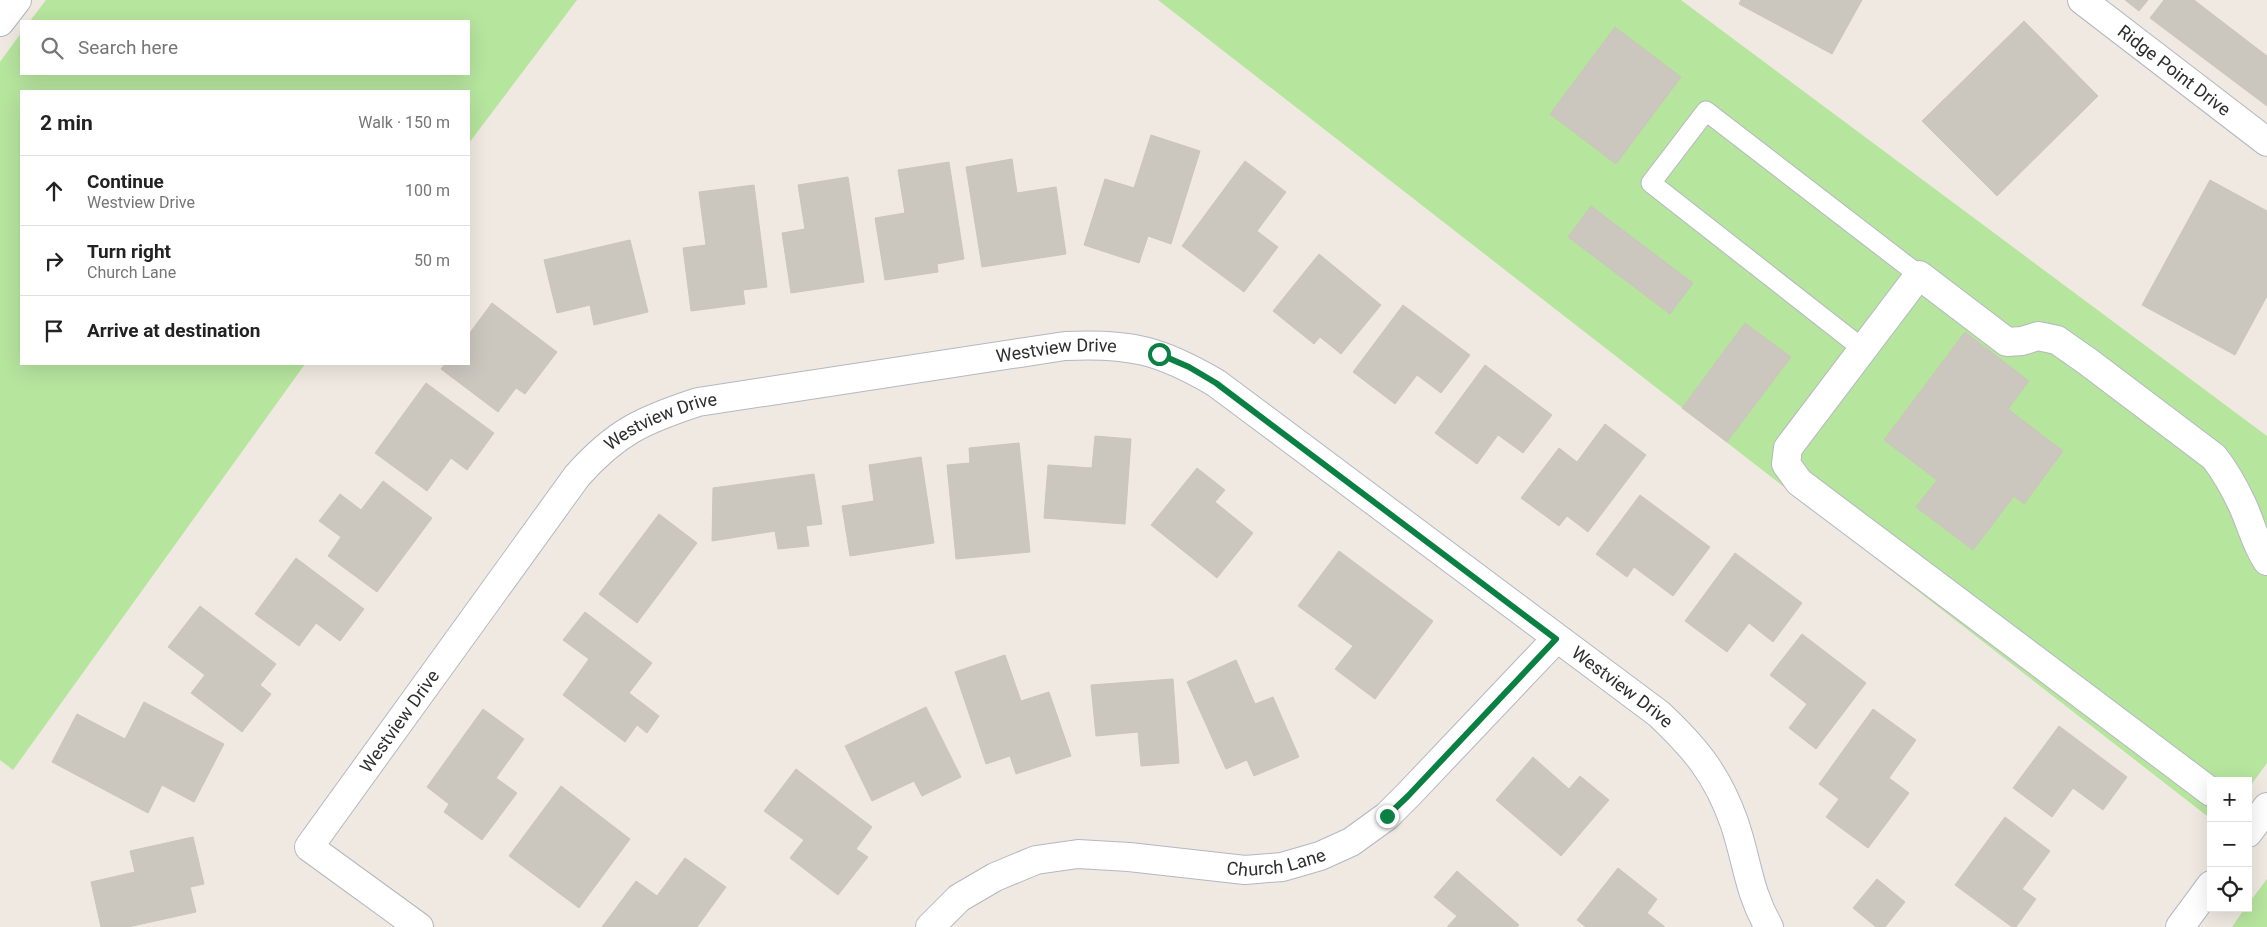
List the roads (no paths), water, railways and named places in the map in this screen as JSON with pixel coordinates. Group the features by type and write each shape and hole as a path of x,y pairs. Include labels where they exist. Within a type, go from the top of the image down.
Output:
{"street":[{"name":"Ridge Point Drive","path":"2082,0 2267,142"},
{"path":"2207,789 1799,482 1786,464 1788,448 1919,275 2007,342 2022,341 2038,336 2057,340 2087,360 2214,457 2226,472 2259,549 2267,561"},
{"name":"Westview Drive","path":"419,927 309,847 577,476 594,456 627,430 659,415 698,402 1066,346 1104,344 1159,354 1189,367 1216,383 1556,639 1659,714 1688,742 1713,774 1734,823 1751,890 1768,927"},
{"name":"Church Lane","path":"930,927 959,898 996,877 1036,860 1086,854 1245,870 1282,866 1320,856 1351,842 1387,816 1408,796 1556,639"},
{"path":"2180,927 2207,890"}],"lane":[{"path":"1863,349 1650,183 1706,111 1919,275"}]}
